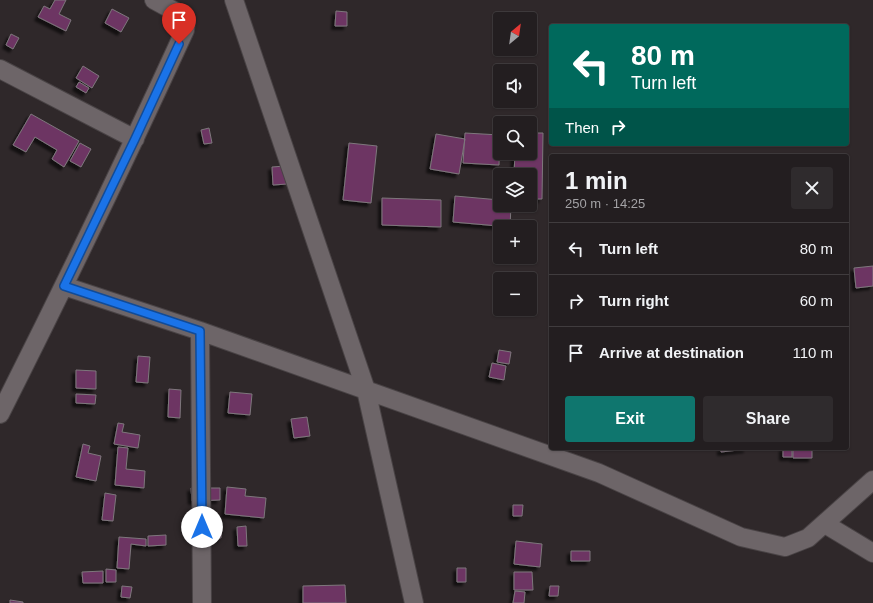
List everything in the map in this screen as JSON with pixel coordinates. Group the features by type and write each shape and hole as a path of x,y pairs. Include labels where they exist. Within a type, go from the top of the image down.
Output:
{"street":[{"path":"0,414 135,139 185,30 186,20 178,12 154,0"},
{"path":"234,0 366,390 414,603"},
{"path":"0,69 135,139"},
{"path":"64,286 200,331 599,473 742,537 785,548 808,538 873,480"},
{"path":"200,331 202,603"},
{"path":"824,524 873,553"}],"building":[{"path":"55,0 66,0 59,14 71,20 66,31 38,17 44,6 50,9"},
{"path":"112,9 129,18 121,32 105,23"},
{"path":"336,11 347,12 347,26 335,26"},
{"path":"11,34 19,38 13,49 6,45"},
{"path":"83,66 99,76 92,88 76,78"},
{"path":"79,82 89,88 86,93 76,87"},
{"path":"31,114 79,141 64,167 52,159 57,150 35,137 26,152 13,145"},
{"path":"209,128 212,143 204,144 201,130"},
{"path":"465,133 493,135 493,160 499,160 499,165 463,163"},
{"path":"537,133 543,133 542,199 537,199 537,168 514,168 515,160 537,160"},
{"path":"436,134 465,139 459,174 430,169"},
{"path":"80,143 91,149 81,167 70,161"},
{"path":"349,143 377,146 371,203 343,200"},
{"path":"285,166 287,184 273,185 272,167"},
{"path":"455,196 493,199 493,212 511,212 510,220 493,220 493,226 453,222"},
{"path":"382,198 441,200 441,227 382,225"},
{"path":"873,266 873,286 856,288 854,268"},
{"path":"499,350 511,352 509,364 497,362"},
{"path":"138,356 150,357 148,383 136,382"},
{"path":"492,363 506,366 504,380 489,377"},
{"path":"76,370 96,371 96,389 76,388"},
{"path":"169,389 181,390 180,418 168,417"},
{"path":"230,392 252,394 250,415 228,413"},
{"path":"76,394 96,395 95,404 76,403"},
{"path":"307,417 310,436 294,438 291,419"},
{"path":"118,423 124,424 122,432 140,435 138,448 114,444"},
{"path":"83,444 90,446 88,453 101,456 96,481 76,477"},
{"path":"118,447 128,448 126,469 145,471 144,488 115,485"},
{"path":"721,450 738,450 721,452"},
{"path":"783,450 792,450 792,457 783,457"},
{"path":"793,450 812,450 812,458 793,458"},
{"path":"227,487 246,489 245,496 266,498 264,518 225,514"},
{"path":"191,488 220,488 220,500 192,501"},
{"path":"105,493 116,495 113,521 102,520"},
{"path":"513,505 523,505 522,516 513,516"},
{"path":"191,524 222,526 221,538 191,536"},
{"path":"246,526 247,546 238,546 237,527"},
{"path":"166,535 166,545 148,546 148,536"},
{"path":"119,537 146,539 146,546 131,544 129,569 117,568"},
{"path":"516,541 542,544 540,567 514,564"},
{"path":"571,551 590,551 590,561 571,561"},
{"path":"457,568 466,568 466,582 457,582"},
{"path":"106,569 116,570 116,582 106,582"},
{"path":"103,571 103,583 83,583 82,572"},
{"path":"514,572 532,572 533,590 514,590"},
{"path":"345,585 346,603 303,603 303,586"},
{"path":"122,586 132,587 130,598 121,597"},
{"path":"550,586 559,586 558,596 549,596"},
{"path":"515,591 525,592 524,603 513,603"},
{"path":"10,600 23,602 23,603 10,603"}],"route":[{"path":"179,44 64,286 200,331 202,527"}]}
